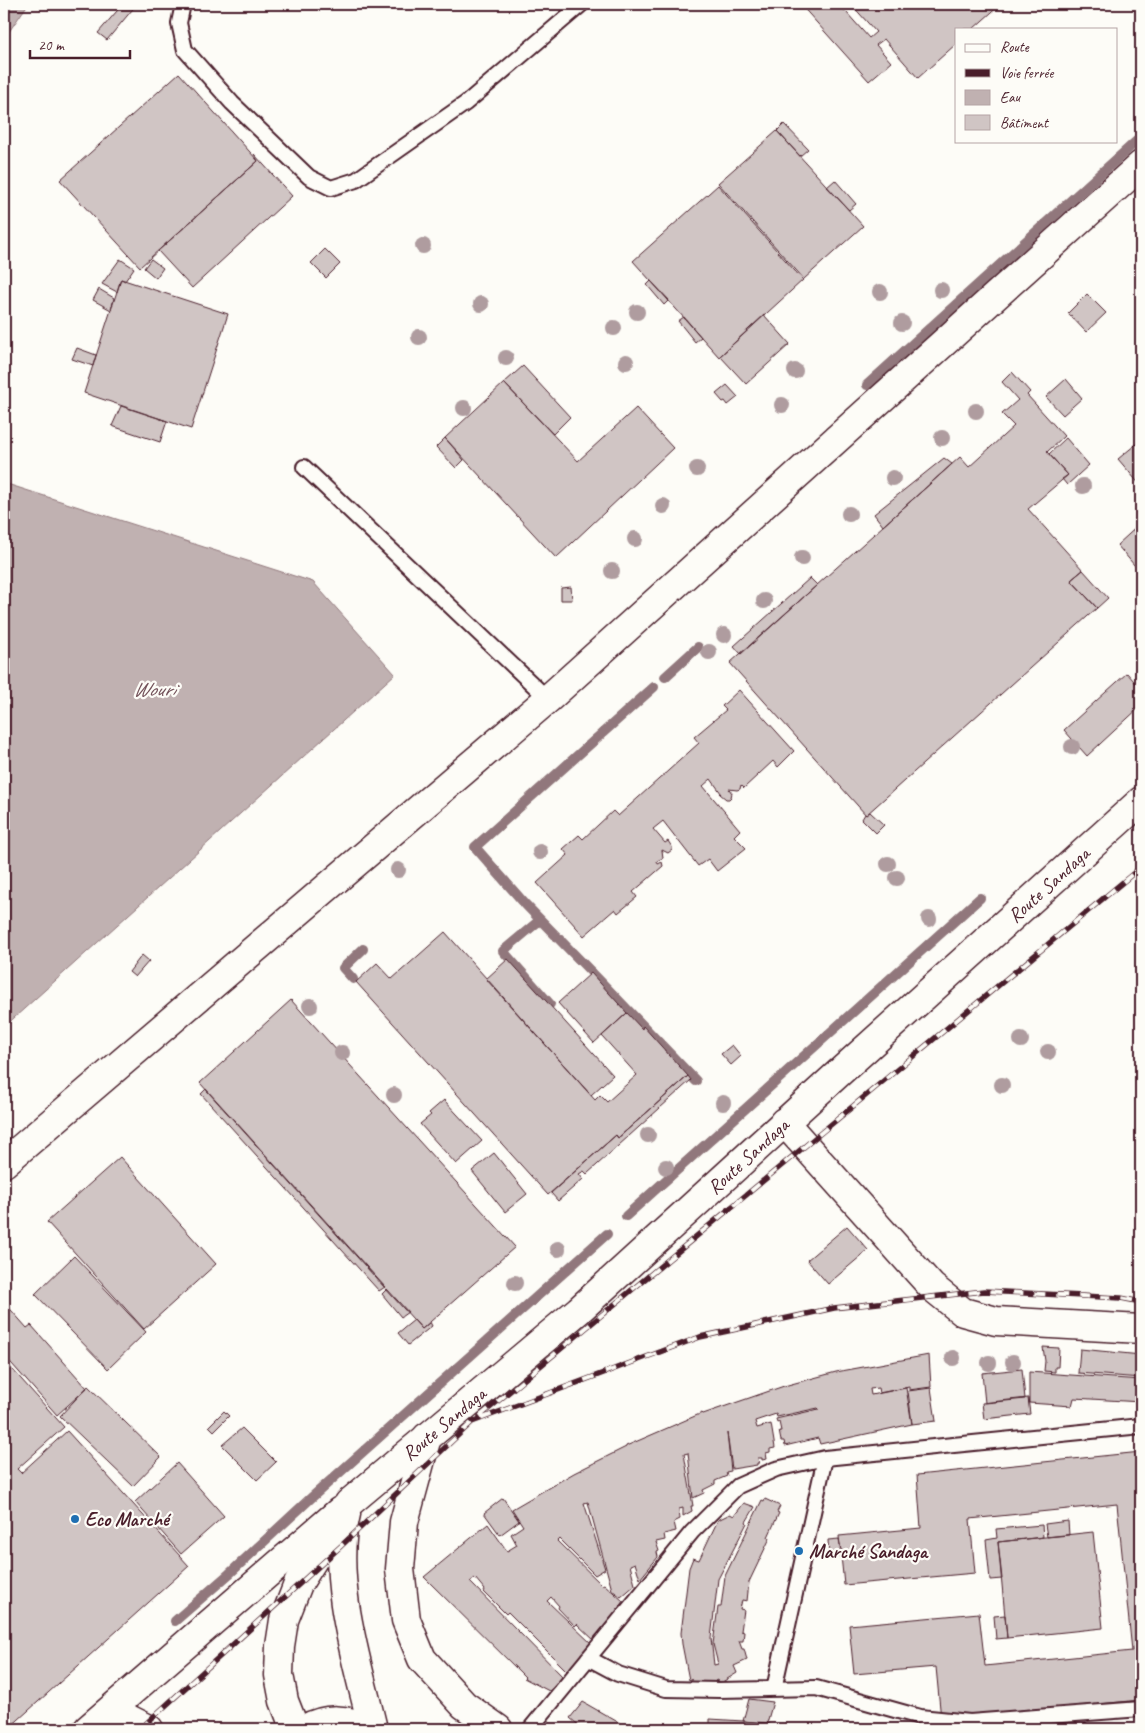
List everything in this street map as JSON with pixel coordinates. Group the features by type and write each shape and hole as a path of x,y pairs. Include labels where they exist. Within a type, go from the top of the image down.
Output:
{"main road":[{"path":"4,1163 548,699 1141,165"},
{"name":"Route Sandaga","path":"88,1729 349,1503 579,1310 784,1122 1141,801"},
{"path":"784,1122 932,1286 963,1312 996,1321 1141,1329"},
{"path":"427,1437 404,1522 400,1569 406,1620 422,1660 464,1705 498,1729"},
{"path":"349,1503 341,1546 344,1592 352,1642 371,1729"},
{"name":"Route Sandaga","path":"295,1729 284,1701 279,1675 280,1646 284,1620 298,1584 349,1503"},
{"path":"112,1710 149,1729"},
{"path":"304,1729 326,1720 343,1720 371,1729"}],"lane":[{"path":"183,4 179,23 186,50 232,103 309,177 331,188 356,180 466,103 582,4"},
{"path":"304,467 548,699"},
{"path":"530,1729 692,1532 738,1486 776,1469 825,1458 1141,1426"},
{"path":"774,1689 825,1458"},
{"path":"588,1658 618,1674 666,1689 816,1688 920,1717 970,1722 1141,1709"}],"water":[{"path":"4,4 28,4 4,39"},
{"name":"Wouri","path":"4,483 313,582 395,674 4,1027"}],"building":[{"path":"123,4 137,4 107,40 98,33"},
{"path":"800,4 839,4 869,38 876,32 851,4 1001,4 974,28 955,28 955,45 918,78 884,39 876,45 891,62 869,81"},
{"path":"179,73 258,161 140,267 60,180"},
{"path":"784,124 808,149 800,156 777,131"},
{"path":"777,131 863,226 804,279 718,183"},
{"path":"254,154 292,196 192,288 158,251 258,161"},
{"path":"835,180 856,204 849,210 827,187"},
{"path":"718,185 803,280 719,357 633,261"},
{"path":"325,249 340,264 326,278 311,263"},
{"path":"120,259 134,268 125,281 121,279 117,292 102,284"},
{"path":"151,259 163,268 156,278 144,268"},
{"path":"121,279 228,314 191,429 84,393"},
{"path":"651,281 669,300 664,305 647,285"},
{"path":"99,289 114,298 111,310 93,300"},
{"path":"1087,294 1106,313 1086,332 1068,313"},
{"path":"764,315 790,344 746,384 720,356"},
{"path":"684,317 701,337 695,342 678,321"},
{"path":"77,348 96,355 93,366 72,359"},
{"path":"523,366 570,417 553,434 504,383"},
{"path":"1012,372 1030,392 1027,395 1064,436 1047,452 1068,475 1028,509 1083,570 1071,580 1097,608 866,815 730,663 960,457 969,467 1014,426 1002,414 1018,400 1002,382"},
{"path":"1066,379 1082,398 1063,415 1046,397"},
{"path":"504,383 578,461 636,408 673,448 556,558 445,438"},
{"path":"727,385 738,397 728,405 716,394"},
{"path":"121,406 167,421 160,442 112,426"},
{"path":"445,438 464,460 456,468 436,447"},
{"path":"1066,438 1089,465 1067,485 1062,479 1068,475 1049,454"},
{"path":"1141,440 1141,486 1118,459"},
{"path":"944,458 952,464 883,526 874,514"},
{"path":"1141,525 1141,573 1117,545"},
{"path":"1083,570 1108,598 1097,608 1071,580"},
{"path":"810,578 817,585 741,654 734,646"},
{"path":"571,587 572,600 561,600 561,588"},
{"path":"1127,673 1141,689 1141,706 1087,756 1064,730"},
{"path":"739,690 794,751 778,767 773,761 744,788 741,785 740,789 737,790 729,789 732,793 729,799 720,794 711,779 703,786 740,830 734,836 746,848 717,871 708,859 698,866 663,821 653,829 665,843 668,841 672,847 672,850 668,853 662,850 663,858 657,861 658,864 662,862 663,866 633,892 637,897 618,913 615,909 584,936 537,883 568,855 563,849 579,835 583,839 613,811 618,816 699,743 694,737 726,710 722,706"},
{"path":"870,812 884,825 876,833 862,819 865,814"},
{"path":"445,932 595,1100 600,1095 607,1102 637,1075 602,1036 627,1013 642,1029 643,1026 688,1076 618,1138 616,1135 548,1195 356,982 377,963 392,979"},
{"path":"142,955 149,961 135,977 129,972"},
{"path":"508,959 613,1075 591,1095 486,979"},
{"path":"591,973 627,1013 594,1043 558,1003"},
{"path":"291,1000 515,1247 422,1329 200,1083"},
{"path":"732,1045 741,1056 731,1065 721,1054"},
{"path":"688,1076 691,1080 587,1174 584,1171 579,1174 583,1179 558,1201 551,1193 616,1135 618,1138"},
{"path":"206,1089 385,1287 379,1291 201,1094"},
{"path":"444,1100 482,1141 456,1164 420,1124"},
{"path":"494,1153 527,1194 505,1212 472,1171"},
{"path":"120,1157 216,1264 144,1329 47,1222"},
{"path":"847,1226 868,1250 828,1284 807,1260"},
{"path":"74,1256 146,1332 108,1369 35,1294"},
{"path":"387,1289 408,1312 401,1317 382,1294"},
{"path":"4,1302 27,1328 31,1325 87,1388 57,1415 4,1355"},
{"path":"414,1320 422,1329 430,1322 432,1326 408,1345 398,1333"},
{"path":"1043,1347 1059,1348 1058,1367 1055,1367 1055,1372 1044,1371"},
{"path":"1080,1349 1141,1355 1141,1378 1078,1373"},
{"path":"929,1355 931,1387 909,1390 909,1387 879,1393 878,1388 870,1389 871,1395 906,1388 912,1424 820,1444 818,1438 785,1446 784,1441 781,1441 779,1422 777,1423 776,1419 818,1408 777,1417 776,1414 755,1421 757,1428 771,1424 775,1448 770,1449 770,1452 766,1453 767,1459 762,1460 762,1458 758,1458 759,1463 757,1465 732,1469 727,1433 731,1471 726,1472 727,1476 715,1481 715,1484 703,1490 704,1493 693,1498 688,1453 684,1454 693,1506 691,1506 692,1511 683,1516 683,1508 679,1509 680,1519 674,1522 676,1531 664,1534 665,1540 656,1542 659,1551 657,1552 658,1557 640,1579 635,1563 630,1565 635,1585 621,1597 612,1590 588,1502 584,1503 605,1569 595,1575 559,1539 557,1541 602,1585 604,1584 623,1601 617,1610 620,1612 596,1642 577,1624 575,1626 558,1608 559,1606 551,1597 547,1601 593,1645 567,1671 508,1612 506,1614 484,1592 485,1590 475,1578 470,1582 564,1678 549,1691 524,1678 424,1577 488,1524 507,1551 517,1545 511,1534 523,1526 512,1509 574,1473 626,1446 702,1413 784,1386 836,1372"},
{"name":"Eco Marché","path":"4,1360 64,1427 17,1469 21,1473 67,1431 189,1566 8,1729 4,1729"},
{"path":"1022,1369 1025,1399 985,1403 982,1373"},
{"path":"1029,1372 1141,1380 1141,1402 1074,1398 1072,1406 1029,1403"},
{"path":"88,1386 161,1457 133,1486 60,1416"},
{"path":"931,1388 936,1421 912,1424 908,1391"},
{"path":"1028,1398 1030,1414 984,1419 982,1403"},
{"path":"224,1411 229,1416 214,1431 209,1426"},
{"path":"242,1428 276,1462 257,1480 222,1445"},
{"path":"1141,1452 1141,1700 941,1719 936,1667 854,1674 849,1625 979,1613 985,1666 1132,1651 1117,1504 970,1519 975,1573 844,1585 839,1536 921,1528 917,1475"},
{"path":"177,1463 224,1516 181,1554 135,1502"},
{"path":"503,1498 519,1521 500,1535 484,1513"},
{"path":"765,1499 780,1506 777,1512 779,1513 768,1537 770,1538 749,1582 747,1601 742,1600 740,1609 744,1610 741,1631 744,1632 743,1641 739,1641 742,1649 744,1649 747,1660 734,1666 737,1673 719,1684 717,1680 715,1681 716,1685 697,1689 691,1679 689,1680 681,1633 689,1568 693,1558 699,1560 718,1520 730,1514 734,1516 744,1503 755,1507 718,1579 711,1638 714,1665 718,1664 713,1644 718,1607 721,1607 725,1576 762,1500 764,1501"},
{"path":"1068,1521 1069,1535 1047,1537 1045,1524"},
{"path":"1042,1525 1043,1537 998,1542 1002,1579 990,1580 986,1540 997,1538 996,1529"},
{"path":"1093,1532 1103,1628 1007,1638 998,1542"},
{"path":"839,1539 842,1556 829,1557 828,1540"},
{"path":"1005,1615 1007,1638 996,1639 994,1616"},
{"path":"749,1699 773,1702 767,1723 743,1721"},
{"path":"583,1702 630,1729 583,1729 570,1718"},
{"path":"710,1719 770,1724 769,1729 710,1729"},
{"path":"657,1724 669,1729 654,1729"}],"waterway":[{"path":"867,385 1141,137"},
{"path":"665,677 698,647"},
{"path":"654,687 475,847 526,905 696,1081"},
{"path":"626,1216 980,898"},
{"path":"540,920 503,951 550,1004"},
{"path":"353,979 343,968 363,949"},
{"path":"175,1621 607,1234"}],"railway":[{"path":"480,1416 1141,867"},
{"path":"140,1729 341,1546 472,1422 700,1337 834,1308 984,1291 1121,1298 1141,1302"}],"place":[{"name":"Eco Marché","path":"75,1519"},
{"name":"Marché Sandaga","path":"799,1551"}]}
